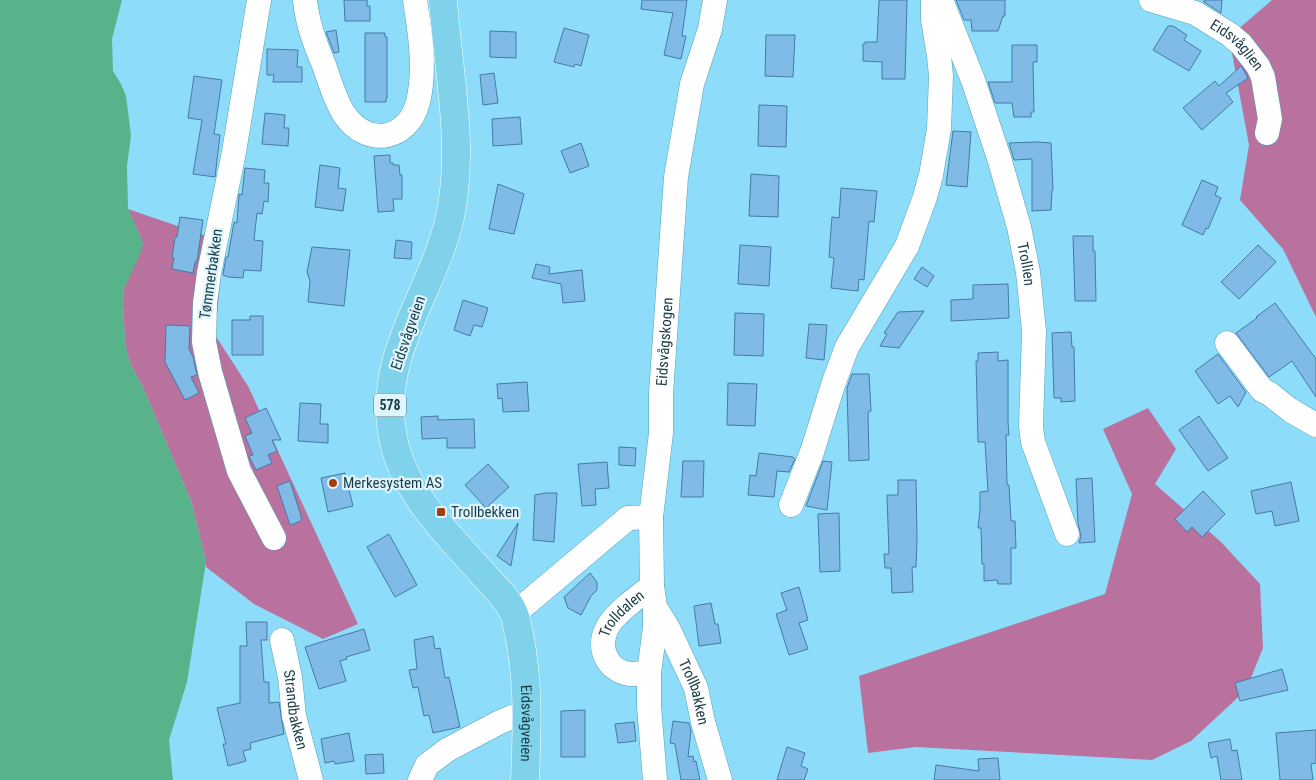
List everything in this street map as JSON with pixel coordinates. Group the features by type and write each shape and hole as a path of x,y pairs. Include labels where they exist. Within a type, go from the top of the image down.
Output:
{"main road":[{"name":"Eidsvågveien","path":"443,0 455,127 453,196 445,236 396,360 390,400 392,432 395,450 403,470 419,499 438,524 494,586 514,614 526,672 525,780"}],"street":[{"name":"Tømmerbakken","path":"259,0 234,152 209,273 205,303 204,342 210,372 239,471 274,538"},
{"path":"305,0 310,30 344,114 362,131 373,136 382,137 396,133 407,124 418,103 422,64 415,0"},
{"name":"Eidsvågskogen","path":"651,517 661,433 661,394 676,177 692,84 710,29 714,0"},
{"path":"791,505 812,452 847,348 907,246 929,182 938,139 940,110 939,56 932,0"},
{"name":"Trollien","path":"941,0 973,80 999,158 1021,235 1031,293 1034,331 1031,426 1033,442 1067,534"},
{"name":"Eidsvåglien","path":"1151,0 1194,12 1229,34 1241,44 1258,66 1263,77 1270,113 1267,133"},
{"path":"1227,343 1262,390 1290,410 1316,424"},
{"path":"514,614 628,518 651,517"},
{"name":"Trolldalen","path":"651,517 655,627 649,673 649,706 655,780"},
{"name":"Trolldalen","path":"649,673 630,674 616,670 606,658 601,644 607,626 631,602 653,597"},
{"name":"Trollbakken","path":"653,597 696,688 703,722 720,780"},
{"name":"Strandbakken","path":"282,640 290,677 294,716 311,780"},
{"path":"420,780 427,765 447,750 500,722 512,717 526,715"}],"shaded area":[{"path":"0,0 122,0 112,39 113,71 126,96 131,135 127,166 128,208 143,243 124,289 125,344 130,363 144,390 191,501 206,562 187,682 169,740 173,780 0,780"},
{"path":"1272,0 1316,0 1316,317 1283,249 1240,200 1249,145 1229,37"},
{"path":"128,209 224,242 215,335 248,386 358,624 323,639 254,604 206,567 191,501 144,390 130,363 125,344 124,289 143,243"},
{"path":"1148,408 1176,449 1155,484 1221,542 1260,584 1263,648 1246,690 1191,741 1152,760 916,747 868,753 859,676 1105,594 1132,494 1103,429"}],"building":[{"path":"344,0 367,0 367,6 370,6 370,21 345,21"},
{"path":"642,0 687,0 682,36 686,36 681,59 664,55 673,13 641,9"},
{"path":"879,0 907,0 905,79 882,79 882,62 863,61 863,44 865,42 877,42"},
{"path":"956,0 1005,0 1005,16 1003,16 998,31 972,31 971,20 964,20"},
{"path":"1204,0 1222,0 1221,13 1204,2"},
{"path":"1168,26 1173,26 1187,35 1184,40 1201,51 1189,71 1153,50"},
{"path":"564,28 589,35 581,66 575,64 574,67 554,62"},
{"path":"336,30 339,52 334,53 326,32"},
{"path":"490,31 516,32 516,58 490,57"},
{"path":"365,33 385,33 385,37 387,37 386,102 365,102"},
{"path":"766,35 795,35 793,77 765,76"},
{"path":"1012,45 1037,45 1037,62 1033,62 1034,112 1031,112 1031,117 1014,117 1012,103 995,103 988,82 1012,82"},
{"path":"267,49 298,50 297,67 302,67 302,82 273,82 274,75 267,75"},
{"path":"1241,66 1248,78 1226,93 1233,102 1202,130 1183,108 1215,81 1219,86"},
{"path":"494,73 498,103 483,105 480,75"},
{"path":"194,76 222,80 214,134 220,135 215,177 193,174 202,120 188,118"},
{"path":"759,105 787,106 786,147 758,146"},
{"path":"265,113 285,115 284,128 289,128 288,146 262,144"},
{"path":"520,117 522,144 493,146 492,119"},
{"path":"953,131 971,132 967,187 946,185"},
{"path":"581,143 589,166 570,173 561,151"},
{"path":"1009,143 1051,143 1053,190 1051,210 1032,211 1032,159 1014,160"},
{"path":"390,155 390,163 399,165 400,175 402,175 402,199 393,199 394,211 378,212 374,156"},
{"path":"320,165 340,168 338,188 346,189 343,211 315,207"},
{"path":"245,168 265,170 264,183 269,183 268,202 264,201 262,214 257,213 254,240 263,241 261,271 244,270 243,278 228,277 223,275 234,222 237,223 239,194 242,195"},
{"path":"751,174 779,176 778,217 749,216"},
{"path":"1202,180 1218,187 1215,195 1221,198 1208,229 1206,228 1203,235 1182,225"},
{"path":"498,184 524,194 514,234 489,229"},
{"path":"841,188 877,191 874,222 869,221 864,280 859,279 858,291 831,288 834,258 829,257 832,217 839,218"},
{"path":"180,217 203,220 197,261 195,262 193,273 172,269 175,237 177,237"},
{"path":"1073,236 1093,236 1096,301 1075,301"},
{"path":"396,240 412,242 411,259 394,258"},
{"path":"740,245 771,247 769,286 738,284"},
{"path":"1258,245 1276,262 1239,299 1221,282"},
{"path":"312,247 350,250 344,306 308,302 310,281 307,272"},
{"path":"536,264 550,267 549,274 582,270 585,301 563,303 561,284 532,278"},
{"path":"922,267 934,276 927,287 914,279"},
{"path":"1008,284 1009,318 951,321 951,300 973,299 973,285"},
{"path":"463,300 488,308 482,327 474,325 470,336 454,330"},
{"path":"1275,303 1316,359 1316,397 1292,361 1269,377 1236,333"},
{"path":"924,311 899,348 880,346 887,334 884,333 898,312"},
{"path":"735,313 764,314 763,356 734,355"},
{"path":"250,316 263,316 263,355 232,355 232,320 250,320"},
{"path":"809,324 827,325 824,360 806,358"},
{"path":"166,325 190,326 189,349 197,375 191,377 199,393 185,400 165,362"},
{"path":"1071,332 1072,347 1074,347 1075,401 1061,402 1061,398 1054,398 1052,333"},
{"path":"998,352 998,361 1008,360 1009,435 1006,435 1007,485 1009,485 1011,521 1015,521 1016,548 1011,548 1011,584 998,584 997,580 984,581 981,528 978,528 980,492 988,491 985,442 978,442 976,361 978,361 978,353"},
{"path":"1218,354 1246,392 1238,407 1230,396 1218,404 1195,371"},
{"path":"852,374 869,374 871,411 868,412 869,460 849,461 847,388"},
{"path":"527,382 529,411 503,412 502,398 498,399 497,384"},
{"path":"728,383 757,384 755,426 727,425"},
{"path":"300,403 321,404 320,424 328,424 328,443 298,441"},
{"path":"266,408 281,440 272,440 277,451 268,455 272,463 256,470 249,456 253,455 245,436 252,433 245,418"},
{"path":"438,416 438,420 474,419 475,448 447,448 447,438 422,439 421,417"},
{"path":"1199,416 1228,458 1208,471 1179,430"},
{"path":"619,447 636,448 635,466 619,465"},
{"path":"759,453 793,457 795,459 789,472 777,471 774,497 748,495 750,475 756,476"},
{"path":"683,461 704,461 703,497 681,497"},
{"path":"823,461 832,462 827,510 806,506"},
{"path":"607,462 609,488 595,489 596,505 582,506 578,464"},
{"path":"488,464 509,487 486,508 465,485"},
{"path":"345,473 353,506 328,512 321,478"},
{"path":"1092,478 1095,542 1079,543 1081,536 1078,524 1076,479"},
{"path":"898,480 916,480 916,567 912,567 913,592 892,593 891,568 885,568 884,554 889,554 887,495 898,495"},
{"path":"290,481 301,521 290,525 277,486"},
{"path":"1291,482 1299,521 1275,526 1272,511 1256,514 1251,491"},
{"path":"1203,491 1225,514 1202,537 1192,527 1187,532 1175,519"},
{"path":"557,493 554,542 533,540 535,495"},
{"path":"839,513 840,571 820,572 818,514"},
{"path":"518,523 511,566 497,556"},
{"path":"389,534 417,585 395,597 367,547"},
{"path":"590,573 597,582 597,590 591,596 581,615 568,608 564,597"},
{"path":"799,587 808,620 799,623 808,649 789,655 776,614 787,610 781,593"},
{"path":"711,603 715,624 718,624 721,643 699,646 694,606"},
{"path":"246,622 267,622 267,640 261,640 264,682 269,682 269,703 279,702 284,734 250,743 251,749 243,751 246,761 228,766 223,744 226,744 217,708 240,703 240,646 247,646"},
{"path":"364,629 370,650 346,657 347,659 340,661 346,681 319,689 305,647"},
{"path":"433,636 435,649 440,648 445,678 449,677 460,727 433,733 429,715 424,716 418,687 413,688 409,670 417,669 414,640"},
{"path":"1282,669 1288,690 1240,701 1235,683"},
{"path":"585,710 585,757 561,757 561,711"},
{"path":"673,721 689,723 691,731 688,757 693,756 694,762 696,761 700,780 681,780 675,744 670,743"},
{"path":"634,722 636,741 618,743 615,724"},
{"path":"1316,730 1316,763 1311,764 1313,780 1280,780 1276,733"},
{"path":"349,733 354,761 335,764 334,761 325,763 321,739"},
{"path":"1230,739 1232,751 1237,750 1242,780 1221,780 1217,756 1211,758 1208,743"},
{"path":"787,747 805,753 801,766 808,769 804,780 777,780"},
{"path":"383,754 384,773 366,774 365,755"},
{"path":"998,758 1000,780 934,780 936,765 979,771 978,759"}],"place":[{"name":"Merkesystem AS","path":"333,483"},
{"name":"Trollbekken","path":"441,512"}]}
